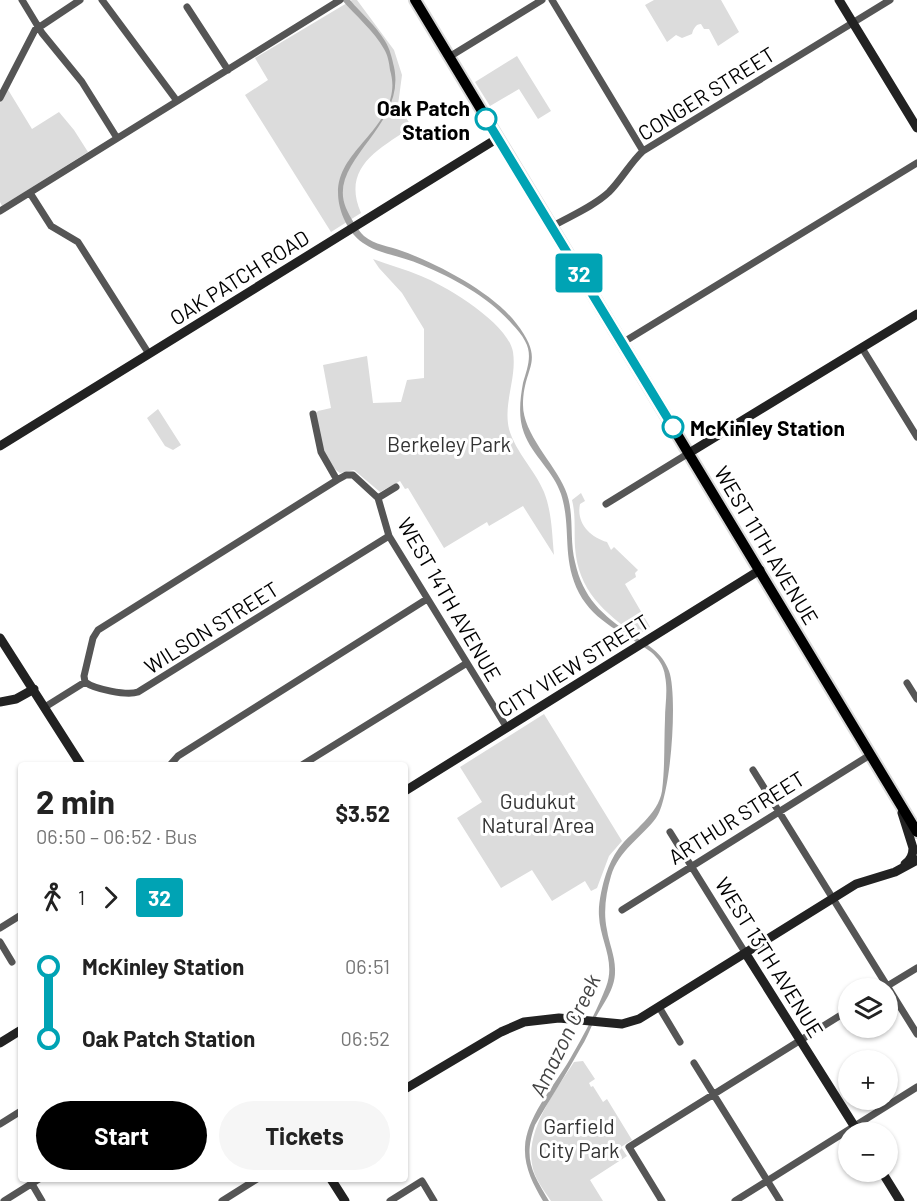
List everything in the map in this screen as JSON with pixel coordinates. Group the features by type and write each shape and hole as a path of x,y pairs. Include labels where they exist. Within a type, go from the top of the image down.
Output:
{"main road":[{"name":"WEST 11TH AVENUE","path":"415,0 917,832"}],"street":[{"path":"22,0 38,27 78,76 117,138"},
{"path":"0,98 33,33 38,27 80,0"},
{"path":"102,0 177,101"},
{"path":"0,211 340,0"},
{"path":"449,57 542,0"},
{"path":"552,0 643,151"},
{"path":"839,0 917,128"},
{"name":"CONGER STREET","path":"551,227 603,196 643,151 890,0"},
{"path":"187,7 228,70"},
{"name":"OAK PATCH ROAD","path":"0,446 498,138"},
{"path":"622,343 917,163"},
{"path":"30,193 51,226 78,242 149,354"},
{"path":"606,504 917,314"},
{"path":"862,348 917,437"},
{"path":"45,706 85,682 93,638 100,628 337,480 321,452 313,414"},
{"name":"WEST 14TH AVENUE","path":"337,480 346,475 353,475 378,498 389,536 507,728"},
{"path":"378,498 396,487"},
{"name":"WILSON STREET","path":"85,682 91,686 126,694 138,692 389,536"},
{"name":"CITY VIEW STREET","path":"408,789 760,570"},
{"path":"173,762 178,756 427,599"},
{"path":"0,638 79,762"},
{"path":"307,762 466,663"},
{"path":"906,682 917,699"},
{"path":"0,702 16,699 34,689"},
{"name":"ARTHUR STREET","path":"622,910 870,755"},
{"path":"753,771 880,978"},
{"path":"890,873 909,861 913,854 913,845 900,806"},
{"name":"WEST 13TH AVENUE","path":"670,832 851,1122"},
{"path":"408,1087 514,1026 546,1019 568,1018 622,1024 639,1019 864,881 890,873 917,860"},
{"path":"0,928 18,917"},
{"path":"0,942 12,962"},
{"path":"898,979 917,968"},
{"path":"898,1006 917,1034"},
{"path":"658,1007 681,1042"},
{"path":"662,1201 629,1147 838,1017"},
{"path":"0,1043 18,1032"},
{"path":"694,1063 780,1201"},
{"path":"867,1122 917,1087"},
{"path":"0,1124 18,1113"},
{"path":"735,1201 838,1140"},
{"path":"390,1201 422,1181 434,1201"},
{"path":"4,1201 35,1182"},
{"path":"222,1201 252,1182"},
{"path":"333,1182 345,1201"},
{"path":"888,1182 900,1201"},
{"path":"32,1184 42,1201"}],"green space":[{"path":"352,0 357,0 394,50 402,75 398,105 412,127 387,143 367,161 356,183 356,197 361,213 331,232 245,95 268,80 255,58"},
{"path":"654,0 721,0 739,32 718,46 709,29 704,29 699,24 692,34 682,38 676,35 667,42 645,5"},
{"path":"517,56 551,111 538,119 519,89 490,106 475,82"},
{"path":"7,88 32,129 59,112 88,152 2,206 0,202 0,103"},
{"name":"Berkeley Park","path":"373,259 421,276 460,297 488,318 509,341 514,362 508,410 509,429 516,446 536,476 547,500 554,555 523,506 489,526 487,522 444,548 408,488 405,489 400,481 380,492 354,470 340,473 329,461 322,446 316,413 331,408 323,365 367,356 373,403 401,402 407,380 424,378 424,329 402,293"},
{"path":"158,409 181,445 173,450 165,446 147,418"},
{"path":"581,493 585,501 580,504 579,511 582,523 590,533 607,542 611,550 614,547 638,570 635,573 636,577 625,584 650,627 637,636 604,609 587,588 581,576 575,547 572,500"},
{"name":"Gudukut Natural Area","path":"544,714 622,841 609,856 597,888 591,891 585,881 552,901 532,870 501,888 457,818 482,802 460,767"},
{"name":"Garfield City Park","path":"583,1061 595,1079 589,1083 591,1087 593,1086 603,1102 607,1099 632,1140 621,1147 627,1156 590,1180 603,1201 551,1201 533,1169 531,1151 534,1137 544,1110 559,1085 574,1062"}],"shaded area":[{"path":"342,0 350,0 385,41 394,67 395,88 389,108 347,175 343,191 346,208 354,223 368,239 432,263 464,280 493,300 516,323 525,336 532,356 524,392 524,416 533,437 565,489 571,516 573,553 583,586 603,613 658,654 666,664 672,683 672,746 666,790 661,807 656,818 619,859 608,889 605,916 615,964 613,983 584,1042 535,1125 531,1137 531,1165 549,1201 543,1201 530,1175 525,1154 526,1136 547,1093 567,1064 593,1016 609,978 607,951 599,911 603,884 619,848 656,808 660,800 664,764 666,682 660,662 654,654 602,620 579,593 570,567 566,519 561,494 553,478 532,449 522,427 520,402 529,352 521,334 493,305 470,289 422,265 367,246 351,231 344,219 338,198 340,180 346,165 387,109 392,91 392,78 389,62 380,42"}],"bus line":[{"name":"32","path":"486,119 673,427"}],"place":[{"name":"Oak Patch Station","path":"486,119"},
{"name":"McKinley Station","path":"673,427"}],"water label":[{"name":"Amazon Creek","path":"564,1035"}]}
